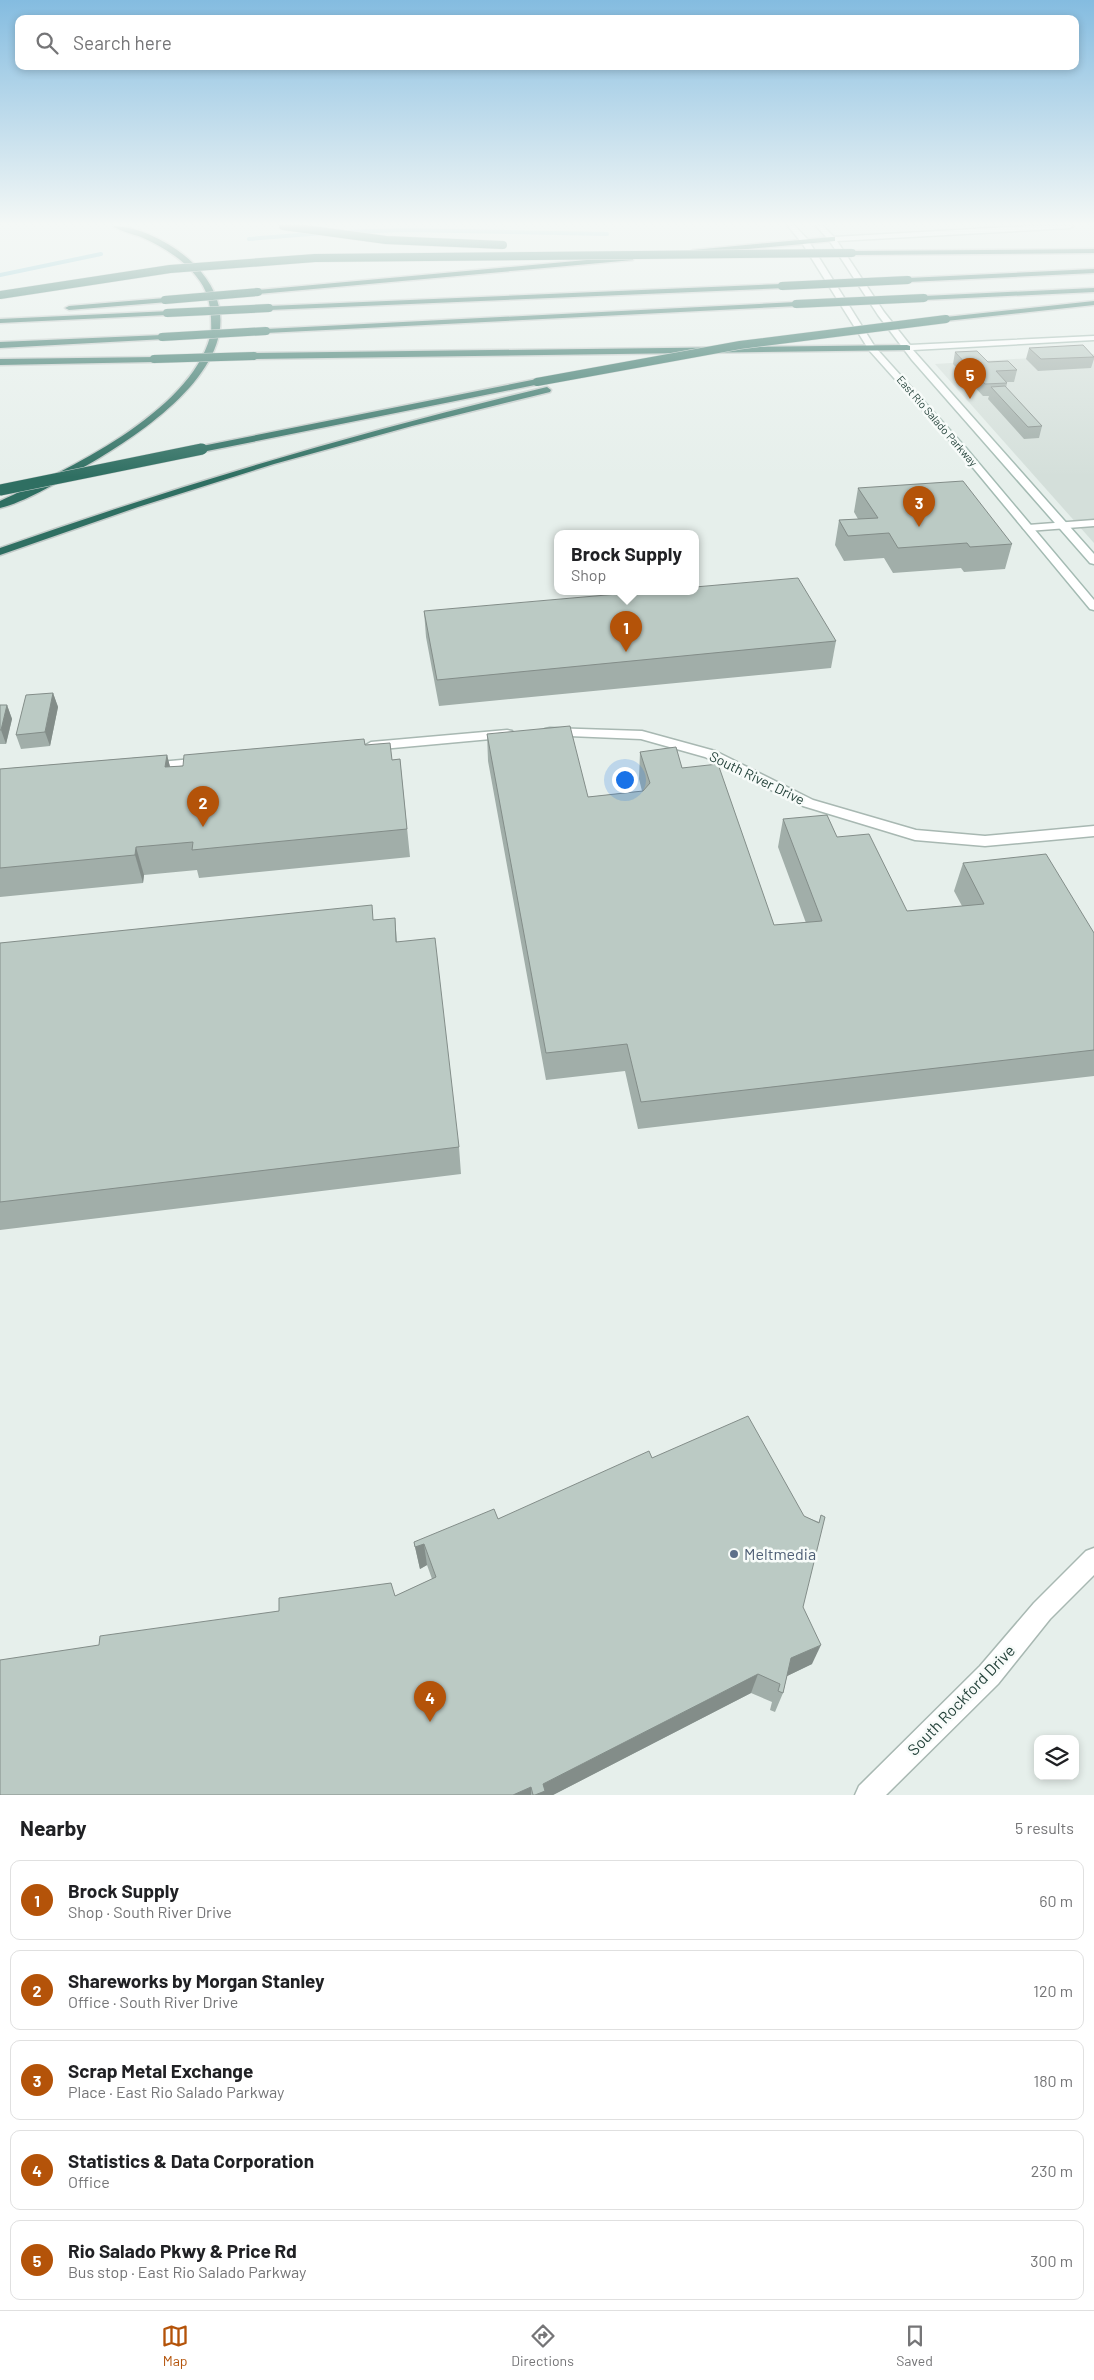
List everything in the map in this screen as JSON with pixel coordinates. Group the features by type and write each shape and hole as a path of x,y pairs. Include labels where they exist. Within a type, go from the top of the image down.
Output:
{"highway":[{"path":"0,312 36,310"},
{"path":"0,504 75,469 146,423 186,386 204,362 211,346 218,317 216,310"},
{"path":"0,321 233,310"},
{"path":"0,345 687,310"},
{"path":"0,552 126,508 270,463 414,422 547,390 714,356 946,319 1028,310"},
{"path":"0,490 537,382 773,339 828,331 946,319"},
{"path":"0,362 254,356 907,348"}],"main road":[{"name":"East Rio Salado Parkway","path":"848,310 872,348 940,424 1094,607"},
{"name":"East Rio Salado Parkway","path":"880,310 907,348 1094,561"},
{"path":"907,348 1094,338"},
{"path":"1028,528 1094,523"},
{"name":"South River Drive","path":"355,747 527,732 613,732 642,735 710,754 808,803 915,835 986,841 1094,831"},
{"path":"138,768 217,760"},
{"name":"South Rockford Drive","path":"868,1795 989,1675 1042,1610 1094,1559"}],"shaded area":[{"path":"1094,354 1094,543 935,364"}],"building":[{"path":"1083,345 1094,357 1041,359 1029,348"},
{"path":"977,351 988,362 1008,361 1017,370 996,371 1007,383 985,384 955,352"},
{"path":"1005,386 1042,426 1028,427 991,387"},
{"path":"963,481 1012,544 970,547 967,543 898,548 889,533 848,536 839,520 878,518 858,488"},
{"path":"798,578 836,641 437,680 424,611 606,595 699,595 699,587"},
{"path":"53,693 45,732 16,735 26,695"},
{"path":"0,705 7,705 1,730 0,730"},
{"path":"570,726 588,797 643,791 650,783 640,752 676,747 682,768 718,764 774,925 822,921 783,819 827,815 837,837 869,834 907,911 984,904 963,863 1046,854 1094,933 1094,1050 641,1102 627,1044 546,1053 487,734"},
{"path":"364,739 365,745 390,743 392,760 400,759 407,829 192,850 193,842 136,847 135,855 0,868 0,769 167,755 165,767 183,766 184,755"},
{"path":"372,905 373,920 395,918 396,942 435,938 459,1147 0,1202 0,943"},
{"path":"748,1416 804,1516 819,1523 821,1515 825,1517 803,1607 821,1645 791,1658 783,1693 778,1691 780,1684 758,1674 543,1784 545,1791 535,1795 533,1795 531,1787 513,1795 0,1795 0,1660 99,1645 100,1636 279,1611 279,1598 391,1583 395,1596 436,1577 424,1544 415,1547 414,1542 494,1509 498,1519 649,1451 652,1458"}],"place":[{"name":"Rio Salado Pkwy & Price Rd","path":"970,399"},
{"name":"Scrap Metal Exchange","path":"919,527"},
{"name":"Brock Supply","path":"626,652"},
{"name":"Shareworks by Morgan Stanley","path":"203,827"},
{"name":"Meltmedia","path":"734,1554"},
{"name":"Statistics & Data Corporation","path":"430,1722"}]}
